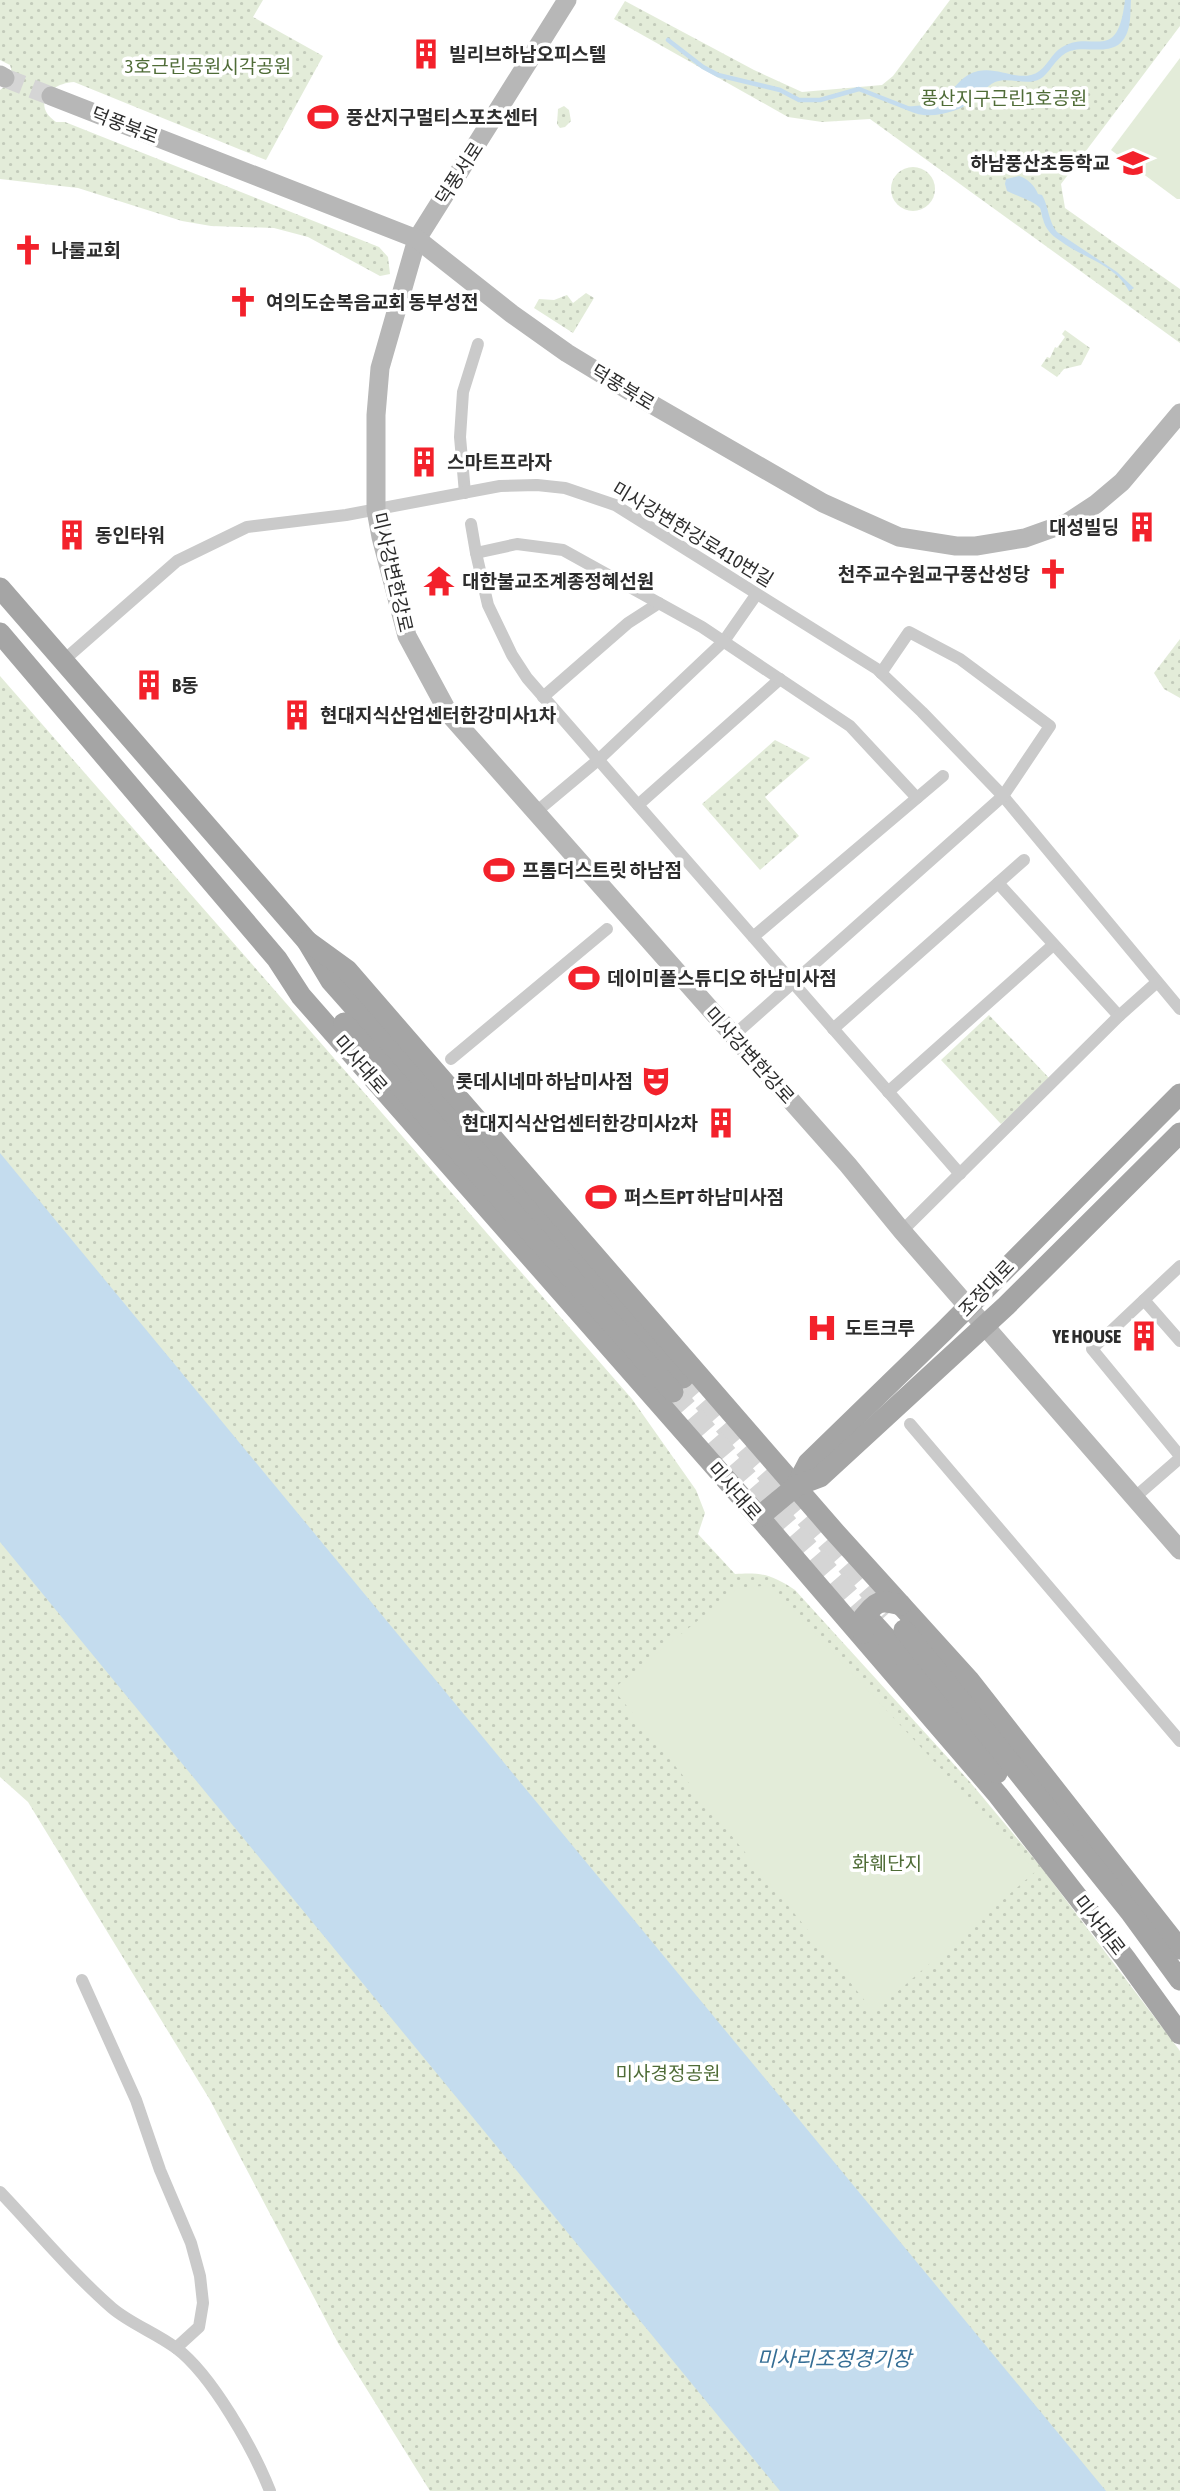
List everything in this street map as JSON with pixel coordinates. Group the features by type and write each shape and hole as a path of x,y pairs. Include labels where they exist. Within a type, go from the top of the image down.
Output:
{"main road":[{"name":"미사대로","path":"0,589 307,941 331,981 678,1385 316,992 277,959"},
{"name":"미사대로","path":"0,633 277,959 302,996 759,1517 998,1795 1125,1958 1180,2034"},
{"name":"미사대로","path":"307,941 347,970 796,1486 888,1614 918,1646 1131,1913 1180,1980"},
{"name":"조정대로","path":"796,1486 808,1463 1180,1094"},
{"name":"조정대로","path":"759,1517 796,1486 820,1477 985,1325 1180,1133"},
{"path":"867,1645 862,1629 863,1618 875,1604 884,1601 888,1614"},
{"name":"미사대로","path":"888,1614 969,1680 1180,1949"},
{"name":"미사대로","path":"888,1614 905,1658 1120,1928 1180,2013"}],"street":[{"name":"덕풍서로","path":"417,239 566,0"},
{"name":"덕풍북로","path":"51,96 417,239 501,306 567,353 823,503 899,537 956,546 976,546 1025,538 1067,523 1122,482 1180,413"},
{"name":"미사강변한강로","path":"417,239 380,368 376,415 376,510 386,562 415,655 450,714 854,1172 902,1231 1180,1550"},
{"path":"465,493 460,437 463,392 478,344"},
{"name":"미사강변한강로410번길","path":"64,660 177,561 247,527 376,510 500,486 537,485 565,488 591,496 615,505 860,657 881,673 1003,796 1180,1009"},
{"path":"471,524 488,605 512,655 527,678 960,1174"},
{"path":"476,553 517,544 563,550 659,603 724,641 850,726 917,797"},
{"path":"536,812 597,761 724,641 756,594"},
{"path":"542,697 628,623 659,603"},
{"path":"733,1036 1003,796 1050,726 960,659 909,632 881,673"},
{"path":"638,805 780,679"},
{"path":"753,937 943,776"},
{"path":"834,1029 1024,860"},
{"path":"998,883 1119,1016"},
{"path":"451,1059 607,929"},
{"path":"888,1092 1053,945"},
{"path":"902,1231 1119,1016 1156,983"},
{"path":"1134,1498 1180,1457 1092,1349 1180,1266"},
{"path":"1144,1300 1180,1341"},
{"path":"910,1424 1180,1741"},
{"path":"82,1980 136,2100 160,2170 191,2243 200,2276 203,2303 199,2327 176,2348"},
{"path":"0,2192 101,2298 116,2311 176,2348 206,2380 262,2469 270,2491"}],"green space":[{"name":"3호근린공원시각공원","path":"0,0 263,0 253,17 323,56 266,160 74,82 65,83 51,91 44,102 45,109 56,122 65,122 379,247 388,257 390,274 380,276 308,237 274,228 211,226 182,221 78,188 0,179 0,90 8,83 11,72 10,65 0,60"},
{"name":"풍산지구근린1호공원","path":"950,0 1180,0 1180,26 1061,184 1065,208 1180,289 1180,343 870,119 822,122 788,117 614,19 625,1 754,70 802,92 882,85 893,76"},
{"path":"1180,58 1180,199 1177,199 1111,150"},
{"path":"564,106 569,110 571,121 560,128 557,124 558,109"},
{"path":"913,167 928,174 935,189 928,204 913,211 898,204 891,189 898,174"},
{"path":"586,293 594,298 573,333 534,308 539,299 554,300 567,295 573,303"},
{"path":"1065,330 1090,348 1081,365 1064,369 1057,377 1041,366 1065,337 1062,334"},
{"path":"1180,639 1180,698 1164,689 1154,673"},
{"name":"미사경정공원","path":"0,676 632,1399 696,1490 705,1513 698,1534 735,1574 766,1576 795,1590 970,1782 1041,1867 1180,2051 1180,2491 430,2491 338,2343 210,2100 28,1802 0,1777"},
{"path":"775,740 810,758 765,797 799,836 760,870 702,804"},
{"path":"989,1015 1050,1079 1001,1124 941,1060"},
{"name":"화훼단지","path":"770,1585 1036,1871 874,2012 613,1689 737,1589"}],"water":[{"path":"1125,0 1131,0 1126,36 1113,48 1070,51 1038,80 995,82 968,105 949,112 920,114 904,107 936,102 945,97 963,78 978,71 1031,75 1043,68 1058,50 1070,44 1109,40 1116,33 1121,21"},
{"path":"1019,176 1028,180 1038,194 1042,195 1057,232 1117,272 1134,288 1129,291 1106,267 1051,234 1038,206 1007,191 1006,179"},
{"name":"미사리조정경기장","path":"0,1153 1106,2491 780,2491 0,1542"}],"waterway":[{"path":"668,40 718,75 780,90 799,100 820,100 859,89 910,109"}],"tunnel":[{"path":"5,78 51,96"},
{"path":"683,1378 889,1613"},
{"path":"673,1392 873,1623"}],"place":[{"name":"빌리브하남오피스텔","path":"426,54"},
{"name":"풍산지구멀티스포츠센터","path":"323,117"},
{"name":"하남풍산초등학교","path":"1133,163"},
{"name":"나룰교회","path":"28,250"},
{"name":"여의도순복음교회 동부성전","path":"243,302"},
{"name":"스마트프라자","path":"424,462"},
{"name":"대성빌딩","path":"1142,527"},
{"name":"동인타워","path":"72,535"},
{"name":"천주교수원교구풍산성당","path":"1053,574"},
{"name":"대한불교조계종정혜선원","path":"439,581"},
{"name":"B동","path":"149,685"},
{"name":"현대지식산업센터한강미사1차","path":"297,715"},
{"name":"프롬더스트릿 하남점","path":"499,870"},
{"name":"데이미폴스튜디오 하남미사점","path":"584,978"},
{"name":"롯데시네마 하남미사점","path":"656,1081"},
{"name":"현대지식산업센터한강미사2차","path":"721,1123"},
{"name":"퍼스트PT 하남미사점","path":"601,1197"},
{"name":"도트크루","path":"822,1328"},
{"name":"YE HOUSE","path":"1144,1336"}]}
